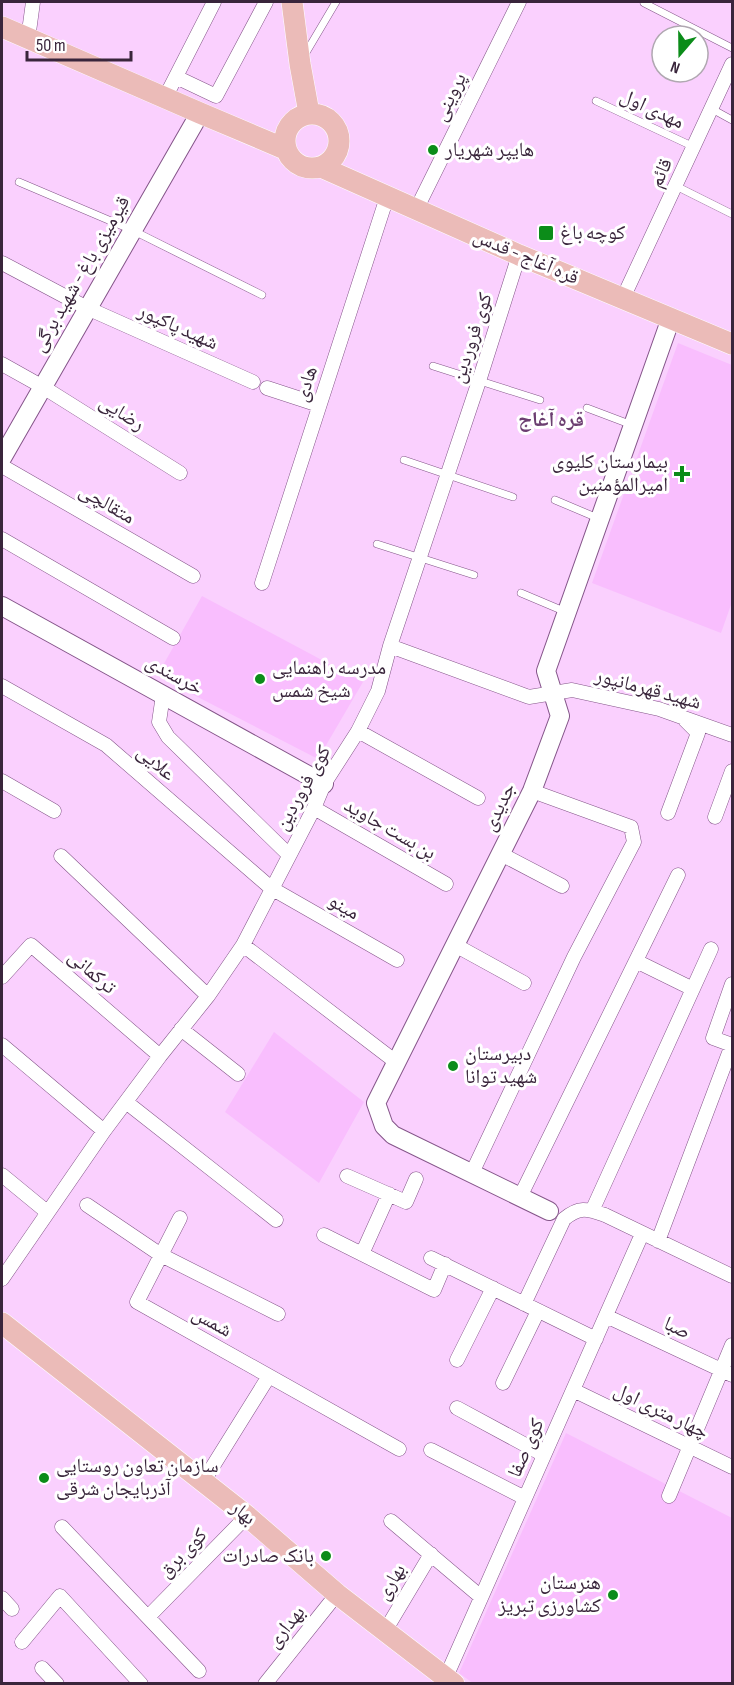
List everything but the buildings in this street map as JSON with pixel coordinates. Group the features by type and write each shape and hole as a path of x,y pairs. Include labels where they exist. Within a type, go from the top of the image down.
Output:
{"main road":[{"path":"292,2 309,113"},
{"path":"2,27 285,149 293,161 306,168 321,167 333,158 339,144 337,129 326,117 309,113 294,119 285,132 285,149"},
{"name":"قره آغاج - قدس","path":"321,167 519,255 729,342"},
{"name":"بهار","path":"2,1325 247,1516 337,1594 450,1680"}],"street":[{"path":"28,39 33,2"},
{"path":"165,98 214,2"},
{"path":"176,77 216,96 266,2"},
{"name":"پروینی","path":"416,210 519,2"},
{"name":"قائم","path":"623,298 732,64"},
{"name":"قیرمیزی باغ - شهید برگی","path":"2,458 200,113"},
{"name":"هادی","path":"262,583 387,197"},
{"name":"کوی فروردین","path":"2,1279 104,1131 208,996 243,945 314,808 324,784 358,730 378,691 390,646 519,255"},
{"name":"شهید پاکپور","path":"2,263 87,308 253,382"},
{"name":"جدیدی","path":"556,1215 393,1135 384,1125 376,1102 532,791 560,716 546,671 671,318"},
{"name":"رضایی","path":"2,364 180,473"},
{"path":"267,388 319,405"},
{"name":"متقالچی","path":"2,466 193,576"},
{"path":"2,539 172,638"},
{"name":"خرسندی","path":"2,606 324,784"},
{"name":"شهید قهرمانپور","path":"390,646 529,697 572,690 659,709 732,735"},
{"name":"علایی","path":"2,686 106,745 271,888"},
{"path":"163,695 159,722 168,737 289,855"},
{"path":"668,813 698,733 682,717"},
{"path":"358,730 478,798"},
{"path":"715,817 732,771"},
{"path":"2,781 54,810"},
{"path":"472,1173 574,957 634,842 631,827 532,791"},
{"name":"بن بست جاوید","path":"314,808 446,884"},
{"path":"501,854 562,886"},
{"path":"61,856 208,996"},
{"path":"520,1197 678,875"},
{"name":"مینو","path":"271,888 397,960"},
{"name":"ترکمانی","path":"2,977 31,945 160,1056"},
{"path":"243,945 396,1062"},
{"path":"455,945 524,982"},
{"path":"599,1213 711,949"},
{"path":"636,961 693,989"},
{"path":"658,1241 732,1045 713,1038 732,984"},
{"path":"182,1029 238,1074"},
{"path":"2,1046 104,1131"},
{"path":"126,1102 276,1220"},
{"path":"2,1174 47,1212"},
{"path":"347,1176 406,1202 416,1179"},
{"path":"362,1254 389,1194"},
{"path":"87,1205 161,1255 278,1314"},
{"path":"524,1304 556,1215 574,1210 599,1213 732,1276"},
{"path":"161,1255 180,1218"},
{"name":"کوی صفا","path":"450,1680 481,1597 642,1234"},
{"path":"324,1235 434,1290 445,1264"},
{"name":"شمس","path":"161,1255 137,1302 399,1449"},
{"path":"431,1257 596,1339"},
{"path":"457,1360 493,1288"},
{"path":"503,1383 538,1311"},
{"name":"صبا","path":"606,1316 727,1373"},
{"path":"669,1496 690,1446 727,1373 732,1345"},
{"path":"203,1482 269,1376"},
{"name":"چهار متری اول","path":"573,1390 732,1467"},
{"path":"457,1408 544,1455"},
{"path":"431,1450 525,1498"},
{"name":"کوی برق","path":"148,1617 247,1516"},
{"path":"391,1521 481,1597"},
{"path":"62,1527 199,1671"},
{"name":"بهاری","path":"385,1631 430,1554"},
{"name":"بهداری","path":"265,1683 337,1594"},
{"path":"22,1642 60,1596 141,1683"},
{"path":"2,1598 12,1609"},
{"path":"42,1668 57,1683"}],"lane":[{"path":"300,64 336,2"},
{"path":"644,3 732,48"},
{"name":"مهدی اول","path":"596,100 694,147"},
{"path":"712,109 732,120"},
{"path":"18,182 132,230 262,294"},
{"path":"676,186 732,214"},
{"path":"433,366 540,400"},
{"path":"587,408 633,426"},
{"path":"404,460 513,497"},
{"path":"555,500 600,519"},
{"path":"377,544 474,575"},
{"path":"521,593 566,613"}],"shaded area":[{"name":"بیمارستان کلیوی امیرالمؤمنین","path":"678,343 732,365 732,602 721,633 592,583"},
{"name":"مدرسه راهنمایی شیخ شمس","path":"202,596 363,682 318,759 157,676"},
{"path":"274,1032 364,1102 319,1183 225,1112"},
{"name":"هنرستان کشاورزی تبریز","path":"566,1433 732,1518 732,1683 474,1684 459,1673"}],"place":[{"name":"هایپر شهریار","path":"433,150"},
{"name":"کوچه باغ","path":"546,233"},
{"name":"بیمارستان کلیوی امیرالمؤمنین","path":"682,474"},
{"name":"مدرسه راهنمایی شیخ شمس","path":"260,679"},
{"name":"دبیرستان شهید توانا","path":"453,1066"},
{"name":"سازمان تعاون روستایی آذربایجان شرقی","path":"44,1478"},
{"name":"بانک صادرات","path":"326,1556"},
{"name":"هنرستان کشاورزی تبریز","path":"613,1595"}],"district":[{"name":"قره آغاج","path":"551,419"}]}
